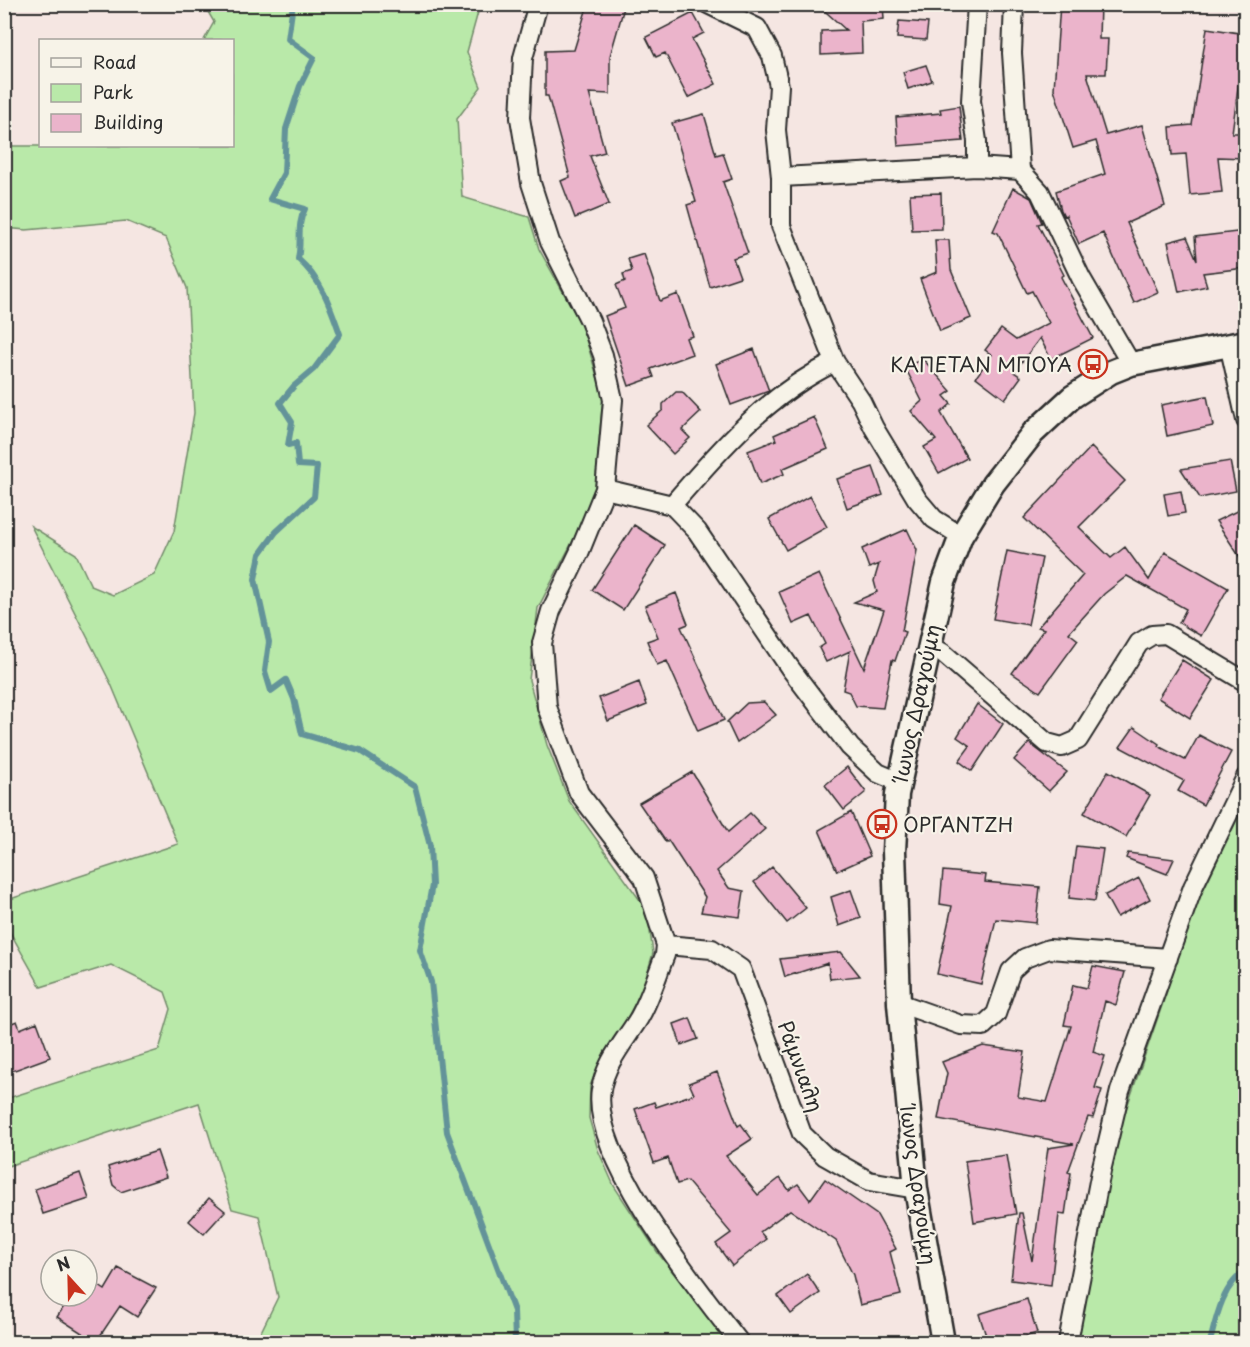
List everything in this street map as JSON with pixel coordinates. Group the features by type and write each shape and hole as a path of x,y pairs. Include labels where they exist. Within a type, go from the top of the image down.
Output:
{"street":[{"path":"538,4 523,58 520,118 531,183 550,242 590,321 603,355 613,400 604,489 579,553 551,611 542,643 547,707 579,793 644,878 666,945 665,955 640,1016 615,1053 601,1090 603,1125 624,1175 660,1237 739,1342"},
{"path":"708,4 757,28 772,56 779,86 776,130 781,177 781,226 835,362 861,401 874,428 917,499 934,519 961,536"},
{"path":"976,4 971,101 977,141 977,167"},
{"path":"1014,4 1013,75 1020,170 1040,192 1082,278 1131,364"},
{"path":"781,177 977,167 1020,170"},
{"path":"1237,343 1245,420"},
{"name":"Ίωνος Δραγούμη","path":"943,1342 916,1189 899,1003 894,850 900,782 928,645 944,582 961,536 993,484 1040,426 1092,382 1131,364 1237,343"},
{"path":"672,505 733,435 804,377 835,362"},
{"path":"604,489 672,505 697,531 790,668 850,747 878,773 900,782"},
{"path":"928,645 943,653 1047,743 1062,747 1078,740 1139,643 1152,635 1166,634 1245,682"},
{"path":"1068,1342 1101,1171 1120,1091 1193,887 1245,777"},
{"name":"Ράμνιαλη","path":"666,945 712,949 741,969 802,1134 825,1156 869,1180 916,1189"},
{"path":"899,1003 961,1025 983,1026 996,1014 1011,971 1025,958 1049,949 1168,958"}],"green space":[{"path":"204,5 480,5 467,52 481,87 457,119 462,197 529,217 539,249 582,326 603,396 594,500 538,608 529,680 547,745 569,801 647,910 653,953 643,988 625,1022 604,1053 590,1086 589,1118 598,1150 614,1186 658,1253 727,1342 256,1342 278,1297 259,1216 232,1209 199,1103 5,1167 5,1099 159,1050 171,1009 165,992 111,965 41,987 5,923 4,901 178,844 111,684 31,526 76,554 91,586 113,595 154,575 174,531 194,413 187,288 166,238 126,221 26,230 5,228 5,146 234,147 234,39 205,39 214,22"},
{"path":"1245,803 1245,1342 1071,1342 1111,1153 1167,991 1176,947"}],"building":[{"path":"588,4 625,4 610,56 610,94 589,93 605,152 590,156 609,204 575,218 561,181 570,177 548,96 545,96 545,51 574,50"},
{"path":"817,4 883,4 884,19 861,21 862,53 821,55 821,31 846,30"},
{"path":"1060,4 1100,4 1099,39 1108,39 1106,74 1087,74 1106,135 1142,125 1165,206 1127,223 1158,292 1134,303 1103,233 1079,244 1066,215 1064,216 1061,210 1056,191 1105,174 1096,141 1073,148 1054,89"},
{"path":"693,13 704,33 692,39 716,84 688,98 665,53 656,57 646,37"},
{"path":"899,21 928,23 926,40 897,38"},
{"path":"1207,28 1245,34 1232,133 1245,133 1245,158 1218,157 1222,192 1190,195 1186,154 1172,155 1170,127 1192,125"},
{"path":"926,65 932,81 908,89 903,72"},
{"path":"959,106 963,141 898,146 896,117 941,113 940,109"},
{"path":"704,114 716,155 723,153 732,179 723,182 748,253 733,258 740,277 710,287 687,205 696,202 672,123"},
{"path":"1013,188 1031,198 1042,223 1038,224 1064,275 1061,277 1093,338 1051,359 1040,338 1014,372 1021,377 1005,399 976,377 992,355 985,350 1001,329 1016,340 1049,323 1032,291 1027,293 998,233 993,231"},
{"path":"941,193 942,229 912,230 910,194"},
{"path":"1245,231 1245,268 1203,273 1207,286 1179,292 1168,242 1187,237 1197,260 1195,237"},
{"path":"935,240 949,240 951,270 971,318 940,331 920,279 937,272"},
{"path":"644,254 660,301 678,294 693,336 686,338 692,354 651,369 654,377 629,386 605,316 625,308 616,285 625,281 623,274 632,271 628,259"},
{"path":"754,349 769,391 731,405 716,364"},
{"path":"923,359 951,391 944,396 951,404 941,413 967,458 939,473 924,447 936,440 911,411 922,401 905,367"},
{"path":"676,392 682,392 701,412 682,430 690,438 673,454 646,425 663,410 663,404"},
{"path":"1207,396 1213,426 1167,436 1161,405"},
{"path":"814,417 828,449 782,469 784,474 760,484 748,451 776,440 774,435"},
{"path":"1091,447 1125,481 1079,527 1111,558 1125,547 1149,580 1165,552 1228,588 1201,636 1179,623 1186,609 1127,576 1104,594 1069,633 1078,640 1040,692 1012,673 1044,629 1038,627 1083,575 1024,518"},
{"path":"1230,461 1236,491 1200,498 1181,469"},
{"path":"873,467 883,495 847,508 837,479"},
{"path":"1181,491 1185,513 1168,516 1164,494"},
{"path":"810,496 827,527 786,550 769,519"},
{"path":"1245,507 1245,565 1216,521"},
{"path":"634,525 665,545 623,610 592,590"},
{"path":"907,529 917,550 902,631 905,632 895,661 892,660 883,708 856,706 849,692 843,690 850,651 826,662 819,648 825,644 811,616 793,624 779,592 819,574 864,668 884,610 854,602 877,592 874,581 879,564 869,568 862,549"},
{"path":"1007,551 1042,558 1028,625 993,619"},
{"path":"676,593 688,624 681,627 724,720 698,731 667,661 657,665 647,641 658,637 645,606"},
{"path":"1182,660 1214,680 1190,718 1158,698"},
{"path":"639,682 647,705 608,721 599,698"},
{"path":"764,702 776,715 737,743 727,722 747,703"},
{"path":"977,704 1003,724 972,771 959,761 970,746 957,737"},
{"path":"1134,727 1159,744 1158,746 1185,760 1199,735 1231,752 1203,805 1178,791 1184,781 1120,747"},
{"path":"1029,743 1067,772 1049,791 1014,760"},
{"path":"847,767 866,792 844,810 825,785"},
{"path":"1108,771 1150,795 1126,837 1084,813"},
{"path":"692,772 728,832 750,813 765,829 717,871 729,888 744,891 740,917 701,912 705,897 668,840 666,842 639,803"},
{"path":"851,812 870,856 837,871 819,830"},
{"path":"1076,846 1103,849 1095,901 1069,898"},
{"path":"1128,853 1174,859 1167,874 1126,858"},
{"path":"772,867 806,908 787,923 754,882"},
{"path":"943,871 986,875 985,882 1040,887 1036,923 996,919 981,984 937,974 952,906 940,904"},
{"path":"1139,878 1150,899 1117,917 1105,895"},
{"path":"851,890 861,918 839,926 831,897"},
{"path":"841,952 860,976 830,979 828,963 785,977 780,959"},
{"path":"1093,966 1125,972 1116,1005 1105,1001 1093,1052 1105,1056 1095,1088 1102,1090 1093,1118 1088,1117 1068,1172 1071,1173 1065,1215 1059,1214 1051,1285 1011,1280 1019,1213 1022,1213 1032,1261 1048,1148 1074,1144 938,1119 947,1073 942,1062 983,1046 1025,1052 1018,1097 1047,1102 1071,1026 1064,1025 1073,985 1087,988"},
{"path":"690,1018 698,1039 681,1045 674,1024"},
{"path":"17,1021 20,1029 37,1022 50,1057 4,1074 4,1026"},
{"path":"717,1072 738,1126 741,1124 752,1139 726,1156 758,1195 780,1178 789,1190 798,1184 810,1200 825,1179 877,1215 896,1249 890,1252 901,1295 860,1305 853,1275 836,1241 790,1210 760,1232 766,1239 732,1266 716,1244 731,1233 687,1181 677,1184 668,1158 654,1163 635,1109 654,1102 656,1107 694,1094 689,1083"},
{"path":"157,1151 166,1177 121,1192 113,1185 108,1167"},
{"path":"1006,1155 1016,1214 974,1222 965,1161"},
{"path":"80,1173 89,1199 43,1214 35,1189"},
{"path":"209,1198 225,1211 204,1234 189,1221"},
{"path":"118,1268 156,1288 137,1317 120,1306 96,1342 57,1317 63,1308 99,1308 99,1286 105,1290"},
{"path":"807,1274 820,1293 791,1314 778,1296"},
{"path":"1027,1299 1037,1333 1027,1336 1029,1342 988,1342 979,1314"}],"waterway":[{"path":"293,4 288,39 314,58 300,86 286,129 284,173 270,199 305,209 300,227 298,259 319,284 340,334 314,369 294,386 280,403 292,422 288,445 296,443 298,465 317,466 314,497 276,532 260,554 255,579 269,642 265,671 271,691 286,680 294,699 302,734 360,751 415,787 430,846 432,885 420,950 431,982 447,1132 514,1311 515,1342"},
{"path":"1210,1342 1226,1293 1238,1277 1246,1271"}],"place":[{"name":"ΚΑΠΕΤΑΝ ΜΠΟΥΑ","path":"1093,364"},
{"name":"ΟΡΓΑΝΤΖΗ","path":"882,824"}]}
